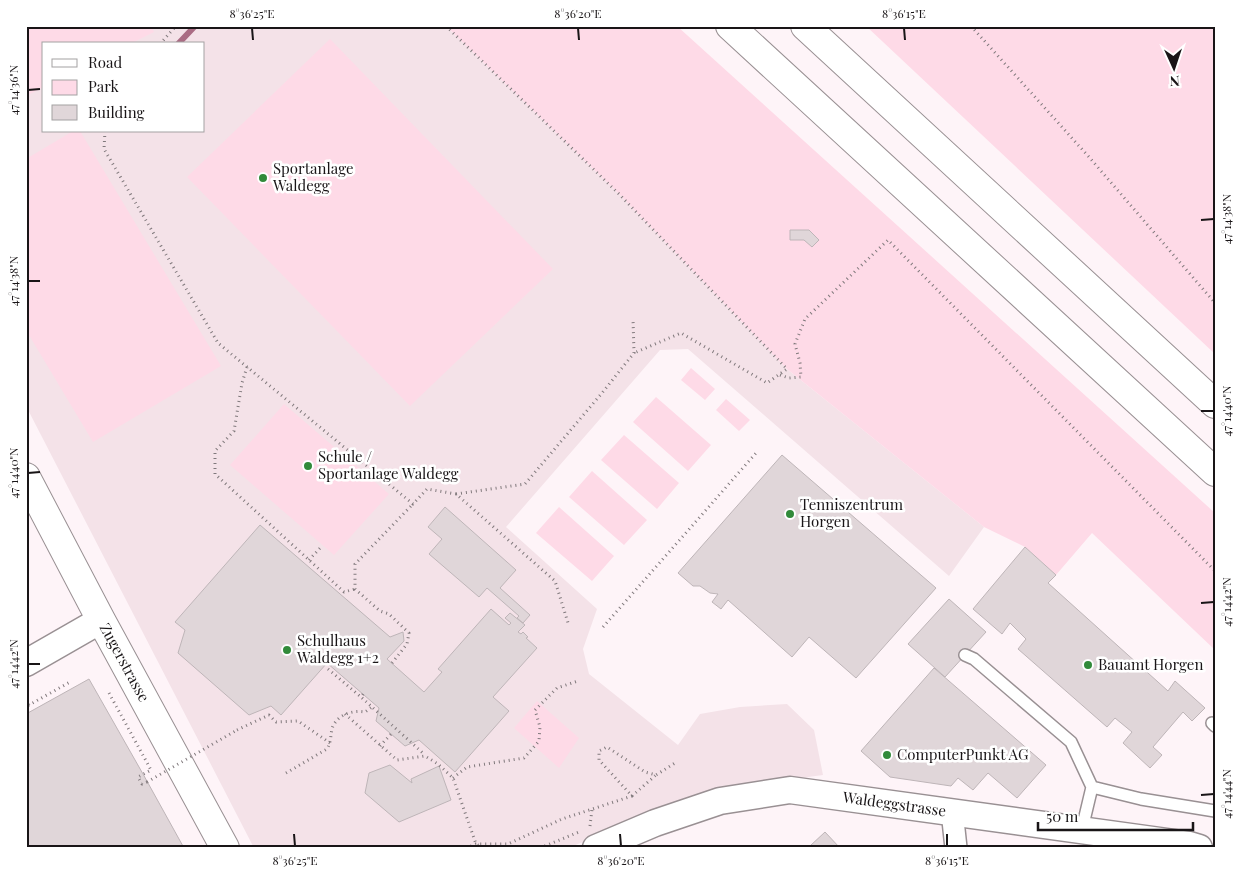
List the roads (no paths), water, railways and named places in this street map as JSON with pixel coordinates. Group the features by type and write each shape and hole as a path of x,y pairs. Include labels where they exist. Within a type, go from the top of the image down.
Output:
{"main road":[{"path":"712,26 831,120"},
{"path":"730,26 1215,472"},
{"path":"805,26 1215,404"},
{"name":"Zugerstrasse","path":"26,477 101,620 225,848"}],"street":[{"path":"26,663 101,620"},
{"name":"Waldeggstrasse","path":"596,848 654,823 720,801 790,790 1082,829 1190,845 1199,848"},
{"path":"952,811 956,848"}],"lane":[{"path":"965,655 974,659 1071,742 1092,787 1082,829"},
{"path":"1092,787 1141,799 1215,811"}],"waterway":[{"path":"180,42 195,26"}],"place":[{"name":"Sportanlage Waldegg","path":"263,178"},
{"name":"Schule / Sportanlage Waldegg","path":"308,466"},
{"name":"Tenniszentrum Horgen","path":"790,514"},
{"name":"Schulhaus Waldegg 1+2","path":"287,650"},
{"name":"Bauamt Horgen","path":"1088,665"},
{"name":"ComputerPunkt AG","path":"887,755"}]}
